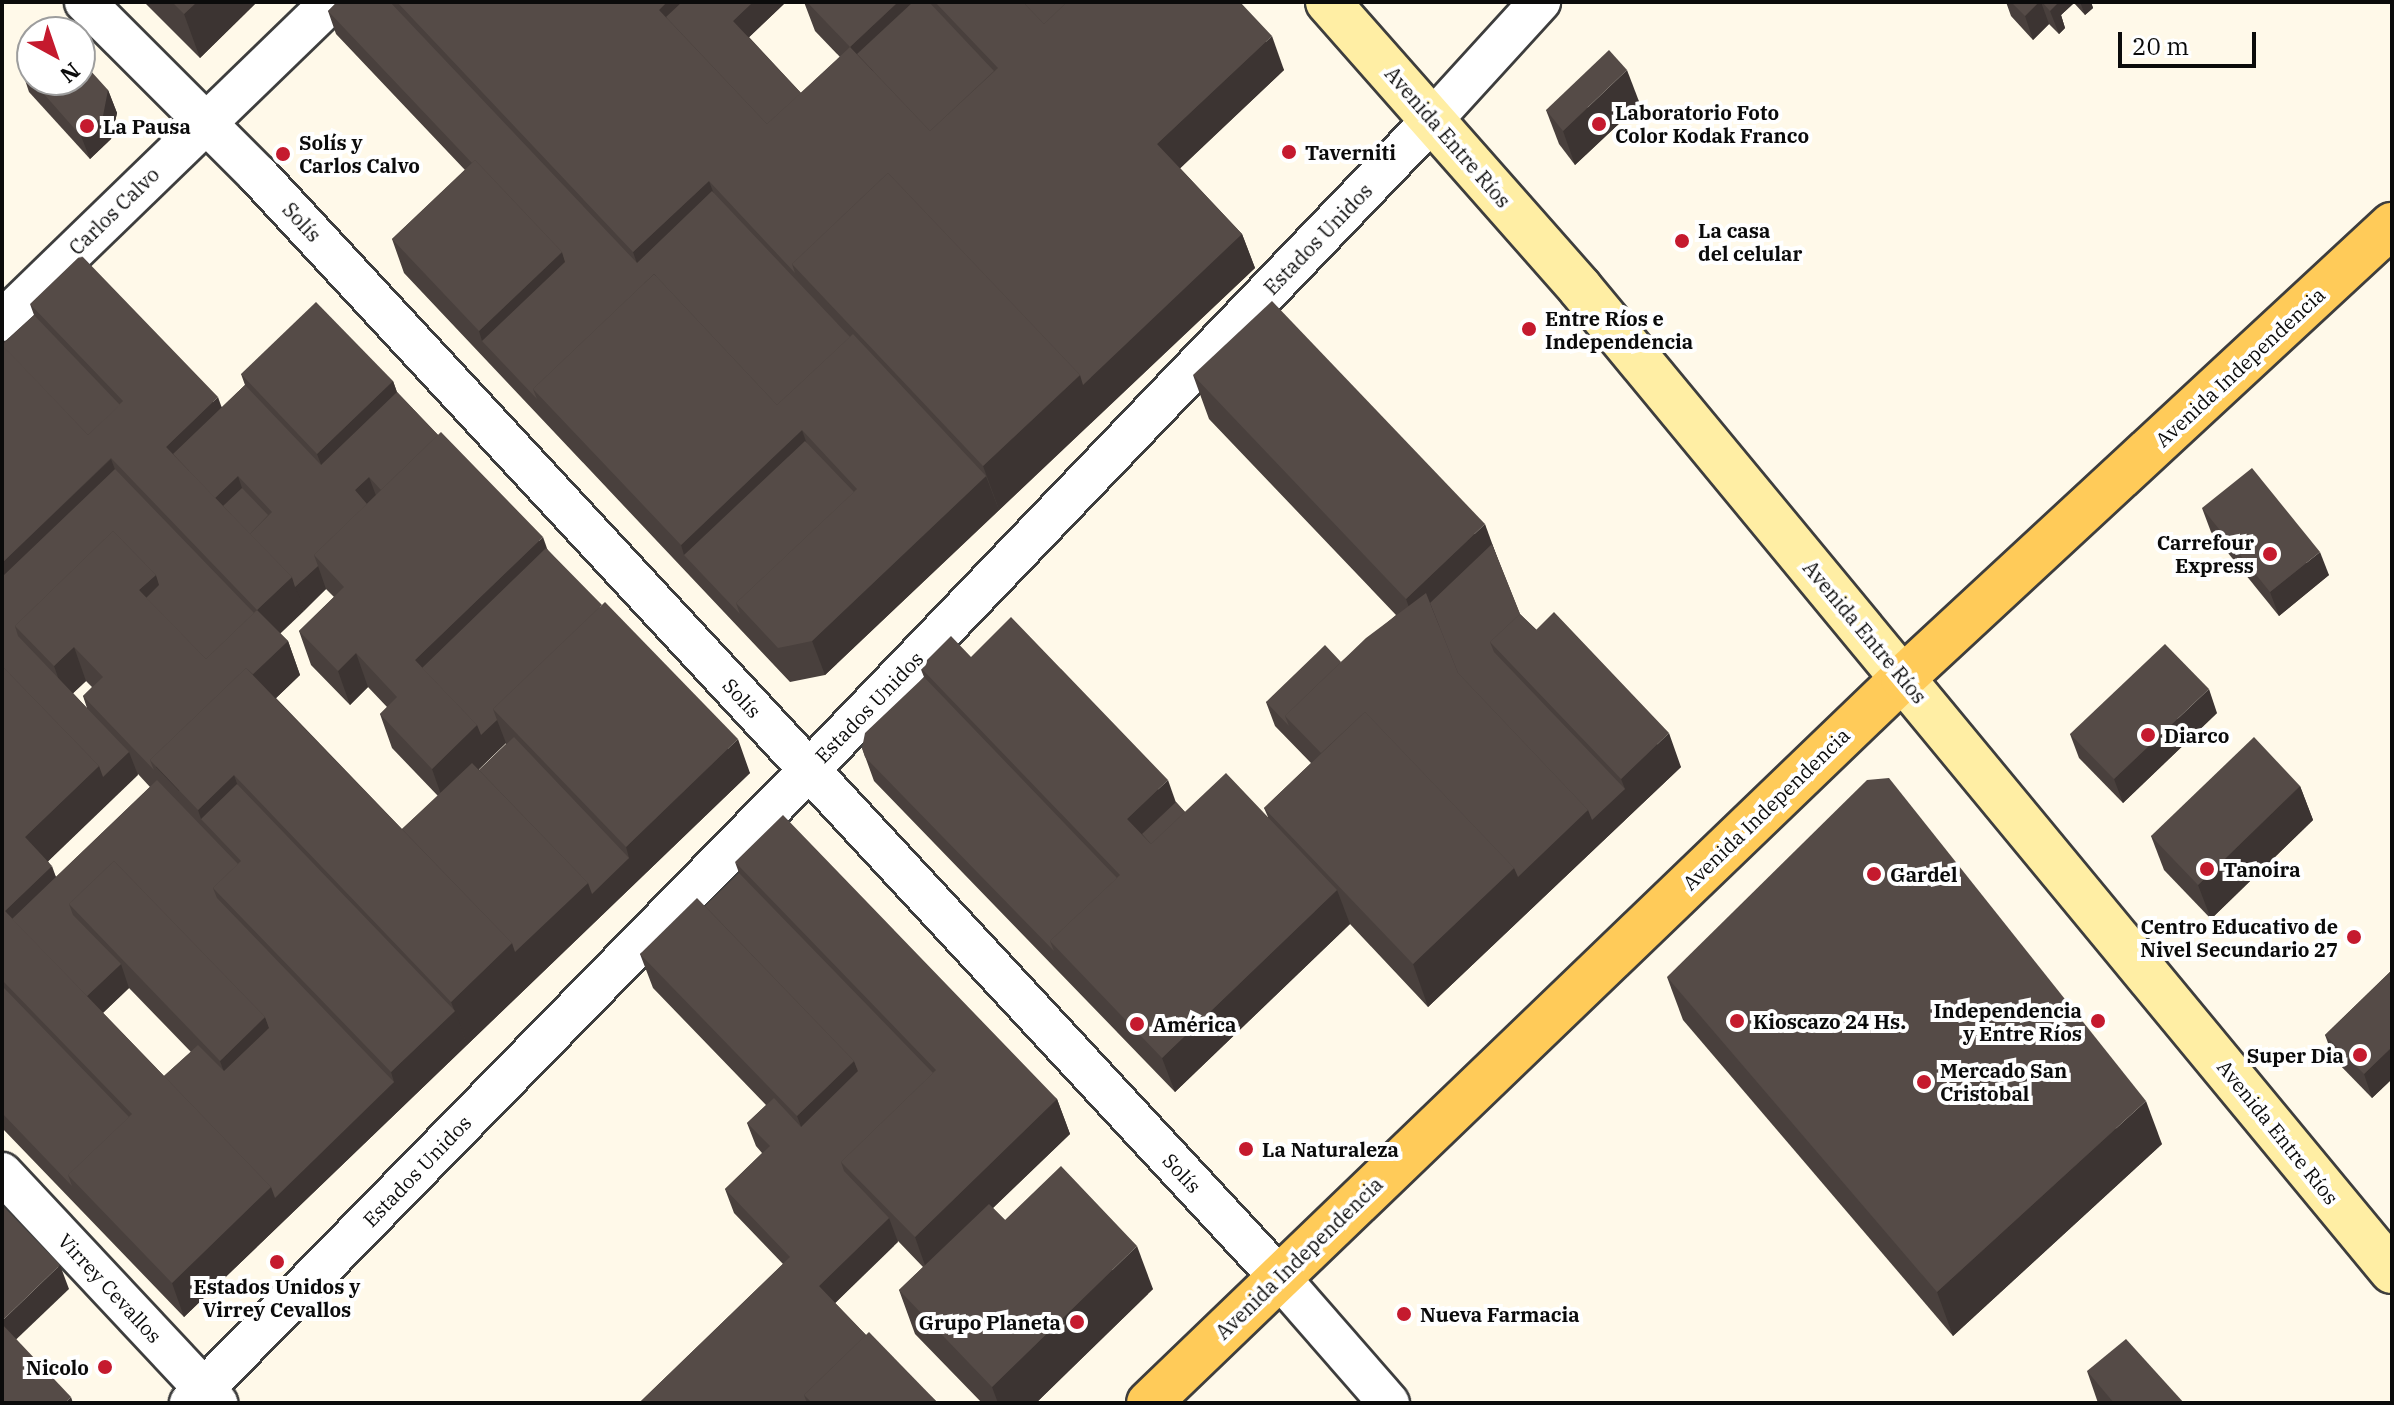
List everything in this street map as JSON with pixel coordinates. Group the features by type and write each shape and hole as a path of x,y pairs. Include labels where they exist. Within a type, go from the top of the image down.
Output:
{"main road":[{"name":"Avenida Entre Ríos","path":"1328,2 1580,288 2392,1271"},
{"name":"Avenida Independencia","path":"1149,1403 1903,678 2392,225"}],"street":[{"name":"Solís","path":"85,2 207,121 1279,1277 1389,1403"},
{"name":"Carlos Calvo","path":"2,321 331,2"},
{"name":"Estados Unidos","path":"204,1398 1433,119 1540,2"},
{"name":"Virrey Cevallos","path":"2,1173 204,1398"}],"building":[{"path":"172,2 197,2 184,14"},
{"path":"337,2 390,2 637,263 712,191 850,337 777,405 654,274 533,389 537,399 482,341 565,262 562,252 475,160 472,163 328,11"},
{"path":"397,2 667,2 659,10 767,124 850,47 930,131 998,68 935,2 1023,2 1044,24 1067,2 1240,2 1272,36 1157,144 1242,234 1083,385 1080,375 888,173 792,264 795,273 709,181 633,252"},
{"path":"682,2 753,2 733,21 801,93 767,124 666,17"},
{"path":"807,2 898,2 850,47"},
{"path":"913,2 929,2 994,71 930,131 857,54"},
{"path":"1023,2 1067,2 1044,24"},
{"path":"2011,2 2039,2 2025,16"},
{"path":"2042,2 2055,2 2057,4 2050,11"},
{"path":"1609,50 1627,70 1563,131 1546,110"},
{"path":"96,77 108,90 103,116 81,136 46,96 96,96"},
{"path":"475,160 562,252 479,331 392,239"},
{"path":"888,173 1080,375 983,466 792,264"},
{"path":"81,255 218,397 166,447 292,577 257,610 111,458 2,563 2,344 88,435 123,401 30,304"},
{"path":"654,274 777,405 853,334 986,476 812,641 778,648 736,603 857,489 802,430 681,545 533,389"},
{"path":"1272,301 1485,524 1406,599 1193,375"},
{"path":"316,302 393,381 317,454 241,374"},
{"path":"34,315 120,405 88,435 2,345"},
{"path":"245,385 321,465 397,392 438,435 381,490 369,477 355,490 367,504 314,555 318,566 295,587 292,577 250,534 272,512 238,476 215,498 173,454"},
{"path":"441,432 543,537 415,660 477,725 432,769 380,714 397,697 356,653 338,671 299,631 344,587 314,555"},
{"path":"805,441 854,492 736,603 740,614 684,555"},
{"name":"Carrefour Express","path":"2252,468 2320,552 2270,592 2202,508"},
{"path":"115,469 254,613 206,659 146,598 159,585 156,575 113,531 15,626 18,636 129,752 103,777 99,766 2,666 2,573 4,575"},
{"path":"242,488 268,515 250,534 223,506"},
{"path":"113,531 156,575 139,590 206,659 257,610 288,641 253,674 246,668 150,760 154,770 83,696 103,677 74,647 54,666 15,626"},
{"path":"1492,544 1520,614 1490,642 1494,652 1625,789 1592,820 1588,810 1458,673 1430,603"},
{"path":"546,548 602,605 493,709 497,720 481,735 477,725 422,668"},
{"path":"1426,593 1458,673 1588,810 1518,877 1514,868 1365,712 1321,753 1285,716 1366,638"},
{"path":"605,602 738,739 626,847 493,709"},
{"path":"1554,612 1669,733 1621,779 1490,642 1520,614 1536,630"},
{"path":"1011,617 1168,780 1127,819 1151,844 1226,773 1337,890 1162,1058 1050,941 1120,875 920,667 951,636 971,657"},
{"path":"2165,644 2209,689 2114,779 2070,734"},
{"path":"1325,645 1341,662 1285,716 1289,726 1266,702"},
{"path":"2,666 99,766 25,837 52,866 5,911 271,1187 172,1283 68,1175 132,1114 2,980"},
{"path":"246,668 512,943 451,1002 234,775 198,810 150,760"},
{"path":"924,677 1117,878 1050,941 1054,951 865,757 862,748 865,733"},
{"path":"1365,712 1514,868 1413,964 1264,808"},
{"path":"514,737 629,858 592,894 588,883 479,770"},
{"path":"2254,737 2300,786 2198,885 2151,836"},
{"path":"472,763 588,883 515,952 512,943 402,829"},
{"name":"Mercado San Cristobal","path":"1889,778 2146,1101 1937,1292 1667,977 1867,780"},
{"path":"157,780 238,864 213,888 217,898 394,1082 275,1198 271,1187 164,1076 198,1045 224,1071 269,1028 265,1017 114,861 69,904 73,915 121,964 87,996 12,919"},
{"path":"237,784 455,1011 391,1072 213,888 241,861 201,819"},
{"path":"1176,802 1185,812 1151,844 1142,834"},
{"path":"783,815 1057,1099 915,1237 841,1162 936,1070 735,862"},
{"path":"114,861 265,1017 220,1061 69,904"},
{"path":"739,873 933,1073 841,1162 844,1171 889,1218 819,1286 866,1335 804,1395 807,1403 639,1403 790,1257 725,1189 770,1146 747,1123 774,1098 801,1127 858,1071 854,1061 705,906"},
{"path":"697,898 854,1061 797,1116 640,954"},
{"path":"2392,970 2392,1047 2364,1074 2325,1035"},
{"path":"2,986 129,1117 68,1175 72,1186 2,1113"},
{"path":"1061,1166 1137,1246 992,1387 899,1290 989,1204 1005,1220"},
{"path":"2,1205 60,1265 2,1321"},
{"path":"2,1324 71,1397 65,1403 2,1403"},
{"path":"869,1332 938,1403 812,1403 804,1395"},
{"path":"2126,1339 2184,1403 2114,1403 2087,1371"}],"place":[{"name":"Laboratorio Foto Color Kodak Franco","path":"1599,124"},
{"name":"La Pausa","path":"87,126"},
{"name":"Taverniti","path":"1289,152"},
{"name":"Solís y Carlos Calvo","path":"283,154"},
{"name":"La casa del celular","path":"1682,241"},
{"name":"Entre Ríos e Independencia","path":"1529,329"},
{"name":"Carrefour Express","path":"2270,554"},
{"name":"Diarco","path":"2148,735"},
{"name":"Tanoira","path":"2207,869"},
{"name":"Gardel","path":"1874,874"},
{"name":"Centro Educativo de Nivel Secundario 27","path":"2354,937"},
{"name":"Kioscazo 24 Hs.","path":"1737,1021"},
{"name":"Independencia y Entre Ríos","path":"2098,1021"},
{"name":"América","path":"1137,1024"},
{"name":"Super Dia","path":"2360,1055"},
{"name":"Mercado San Cristobal","path":"1924,1082"},
{"name":"La Naturaleza","path":"1246,1149"},
{"name":"Estados Unidos y Virrey Cevallos","path":"277,1262"},
{"name":"Nueva Farmacia","path":"1404,1314"},
{"name":"Grupo Planeta","path":"1077,1322"},
{"name":"Nicolo","path":"105,1367"}]}
